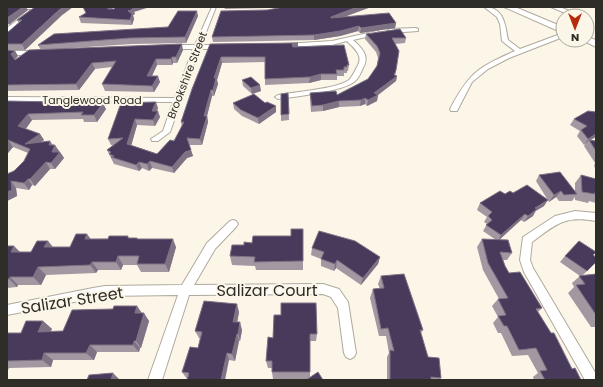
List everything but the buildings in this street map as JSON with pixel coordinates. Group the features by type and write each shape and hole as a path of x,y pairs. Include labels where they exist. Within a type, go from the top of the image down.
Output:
{"main road":[{"path":"508,7 555,27"},
{"path":"520,7 555,21"}],"street":[{"path":"7,8 38,7"},
{"path":"7,31 38,7"},
{"path":"486,7 497,12 502,17 505,41 521,52"},
{"name":"Brookshire Street","path":"155,139 166,132 197,47 214,11"},
{"path":"283,45 332,43 380,32 416,30"},
{"path":"454,109 466,85 477,73 492,64 555,38"},
{"path":"278,97 334,88 353,80 363,62 361,52 348,39"},
{"path":"168,47 228,47"},
{"path":"7,53 44,53"},
{"name":"Tanglewood Road","path":"7,99 178,100"},
{"path":"592,380 528,269 525,260 527,240 558,218 567,215 596,217"},
{"path":"155,380 185,290 211,246 233,224"},
{"name":"Salizar Court","path":"185,290 323,289 335,293 344,306 350,352"},
{"name":"Salizar Street","path":"7,310 29,307 73,296 105,291 185,290"}]}
